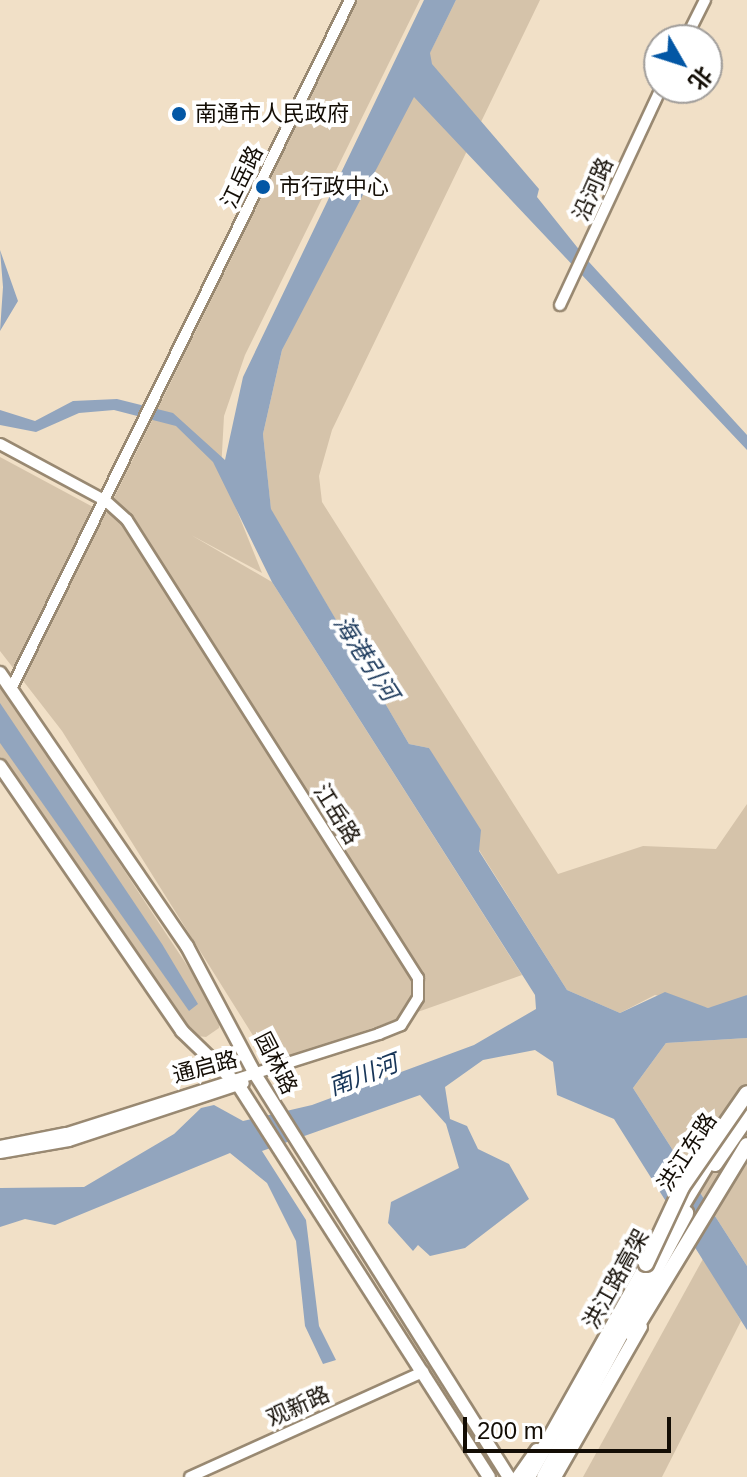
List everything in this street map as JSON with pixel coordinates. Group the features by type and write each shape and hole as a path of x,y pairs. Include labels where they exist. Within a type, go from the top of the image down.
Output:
{"highway":[{"path":"646,1264 682,1187 747,1093"},
{"name":"洪江路高架","path":"528,1477 646,1264 747,1106"},
{"name":"洪江路高架","path":"544,1477 588,1401 671,1239 747,1119"},
{"path":"588,1401 747,1147"}],"main road":[{"name":"园林路","path":"0,673 187,946 255,1074 509,1477"},
{"name":"园林路","path":"0,766 99,918 226,1078 239,1086 489,1477"},
{"name":"洪江东路","path":"518,1477 579,1384 694,1173 747,1099"},
{"path":"555,1477 686,1245 747,1147"}],"street":[{"name":"江岳路","path":"106,501 149,406 350,0"},
{"path":"693,24 705,0"},
{"name":"沿河路","path":"560,305 654,104"},
{"name":"江岳路","path":"0,444 106,501 127,520 418,978 418,998 401,1025 255,1074"},
{"path":"12,687 106,501"},
{"name":"通启路","path":"0,1146 66,1133 226,1078 255,1074"},
{"name":"通启路","path":"0,1153 69,1141 239,1086 255,1074"},
{"name":"观新路","path":"190,1477 423,1372"}],"shaded area":[{"path":"358,0 420,0 245,355 224,416 221,471 262,573 191,535 272,582 522,975 285,1059 264,1053 62,731 0,651 0,457 106,514"},
{"path":"456,0 540,0 332,430 319,476 322,502 558,874 643,846 716,849 747,804 747,995 739,1002 708,1008 655,995 620,1013 567,990 479,850 429,748 409,744 271,510 263,434 282,350"},
{"path":"0,683 220,1015 219,1028 206,1037 197,1036 105,918 0,759"},
{"path":"747,1038 747,1266 633,1088 666,1043"},
{"path":"704,1257 741,1321 662,1477 583,1477"}],"water":[{"path":"424,0 456,0 430,53 432,64 539,189 537,197 589,262 747,435 747,450 414,97 282,350 263,434 271,509 409,744 429,748 481,830 479,851 567,990 620,1013 665,992 708,1008 747,995 747,1038 666,1043 633,1088 747,1266 747,1330 614,1119 557,1095 553,1062 535,1050 483,1060 445,1087 450,1119 467,1126 478,1149 509,1164 529,1199 465,1248 430,1256 418,1245 413,1251 388,1223 391,1202 459,1168 446,1124 420,1095 262,1151 306,1220 319,1326 336,1360 323,1364 305,1326 296,1241 267,1183 230,1153 55,1225 25,1219 0,1227 0,1188 84,1187 174,1134 201,1108 214,1105 243,1121 312,1105 474,1045 536,1009 535,995 272,582 213,462 176,426 114,410 79,413 36,432 0,425 0,410 35,421 73,401 117,399 173,413 225,460 243,377"},
{"path":"0,250 18,301 0,331 3,287"},
{"path":"0,703 162,944 198,1004 189,1011 0,743"}],"place":[{"name":"南通市人民政府","path":"179,114"},
{"name":"市行政中心","path":"263,187"}],"water label":[{"name":"海港引河","path":"366,658"},
{"name":"南川河","path":"363,1075"}]}
